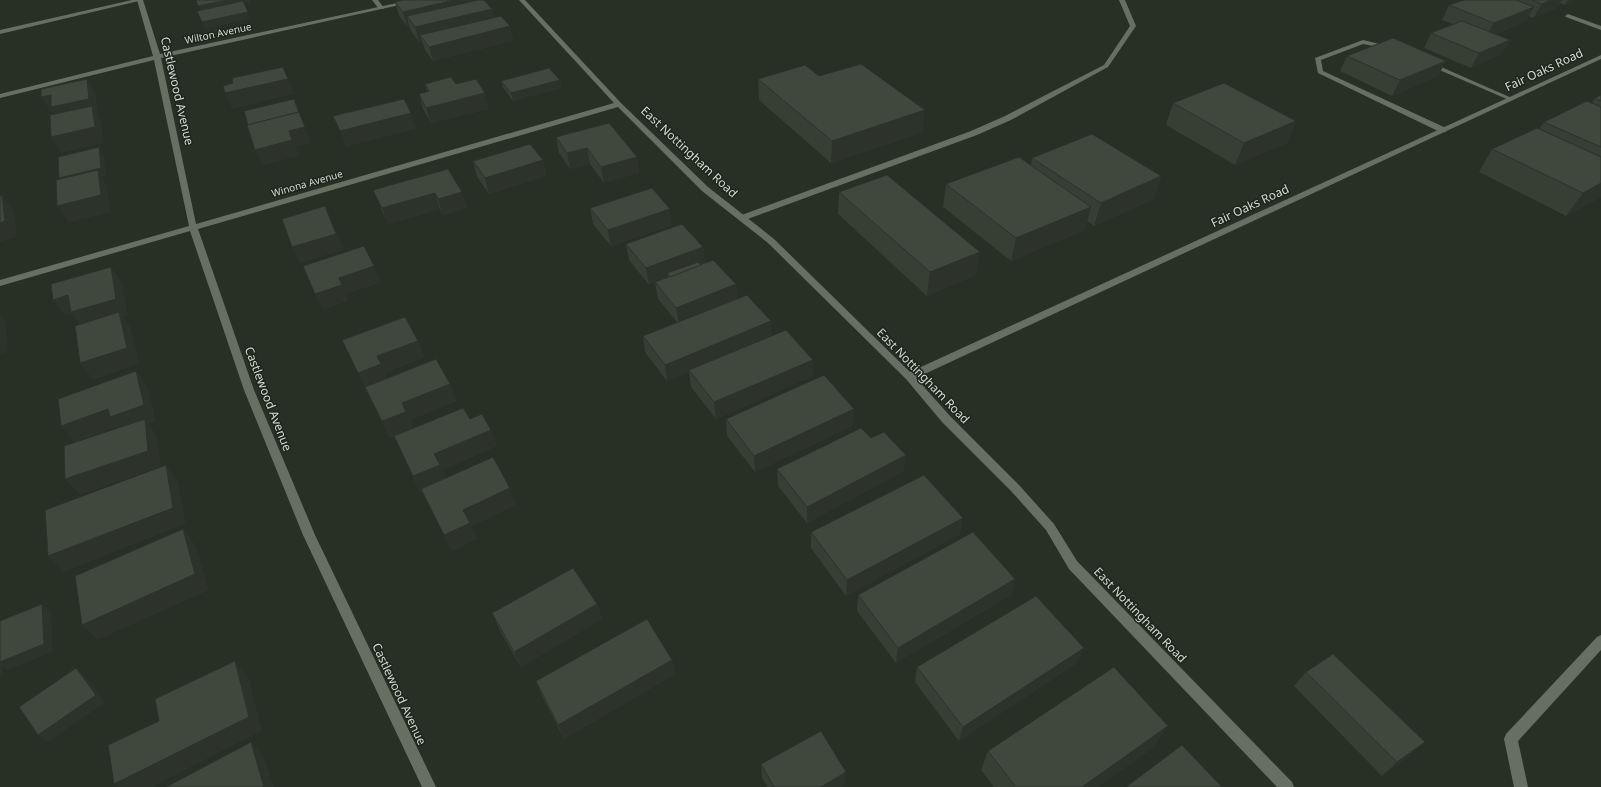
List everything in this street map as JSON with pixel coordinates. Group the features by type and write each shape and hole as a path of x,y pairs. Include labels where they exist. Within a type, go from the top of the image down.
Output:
{"street":[{"path":"0,32 140,0"},
{"name":"Castlewood Avenue","path":"140,0 157,57 194,226 249,390 309,536 429,787"},
{"path":"375,0 381,8"},
{"name":"Wilton Avenue","path":"0,96 157,57 419,0"},
{"name":"East Nottingham Road","path":"522,0 619,104 705,189 772,241 909,377 946,419 1015,488 1050,527 1073,565 1287,787"},
{"path":"742,218 974,133 1008,118 1106,66 1133,26 1122,0"},
{"path":"1568,16 1601,28"},
{"path":"1397,50 1390,47 1363,42 1317,59 1320,72 1443,130"},
{"name":"Fair Oaks Road","path":"909,377 1601,57"},
{"path":"1426,62 1511,99"},
{"name":"Winona Avenue","path":"0,283 619,104"},
{"path":"1521,787 1511,739 1601,641"}],"building":[{"path":"196,0 228,0 198,6"},
{"path":"402,0 455,0 403,12 395,2"},
{"path":"478,0 484,0 492,9 415,27 407,16"},
{"path":"1464,0 1516,0 1534,7 1494,23 1449,5"},
{"path":"1532,0 1551,0 1542,4"},
{"path":"243,1 248,12 202,22 197,11"},
{"path":"501,16 510,26 429,47 420,35"},
{"path":"1462,21 1510,40 1479,53 1431,33"},
{"path":"1393,38 1446,61 1400,80 1347,56"},
{"path":"861,64 925,110 832,141 758,79 805,65 819,76"},
{"path":"283,67 288,79 225,93 223,86 233,83 232,78"},
{"path":"549,68 560,80 511,93 501,81"},
{"path":"451,77 456,84 476,79 485,93 426,108 419,94 429,91 425,84"},
{"path":"87,79 89,99 51,107 51,95 41,97 41,89"},
{"path":"1224,83 1296,121 1244,143 1173,103"},
{"path":"1601,95 1601,101 1595,98"},
{"path":"294,99 299,112 248,125 244,111"},
{"path":"404,99 411,113 340,131 333,116"},
{"path":"1587,101 1601,107 1601,147 1544,122"},
{"path":"92,106 95,127 51,137 50,115"},
{"path":"299,112 305,127 289,131 292,140 255,150 247,125"},
{"path":"609,123 637,157 601,167 587,148 567,153 556,137"},
{"path":"1537,128 1601,157 1601,183 1583,193 1492,149"},
{"path":"1092,134 1161,176 1101,203 1032,158"},
{"path":"530,144 543,160 485,178 473,161"},
{"path":"99,147 101,168 59,178 58,157"},
{"path":"1019,157 1091,207 1016,238 946,184"},
{"path":"448,169 462,192 438,199 435,193 382,208 373,190"},
{"path":"98,170 101,195 57,206 56,180"},
{"path":"887,175 980,252 930,272 839,192"},
{"path":"652,188 670,209 608,230 590,208"},
{"path":"2,195 5,221 0,223 0,196"},
{"path":"325,206 336,234 292,247 282,219"},
{"path":"682,224 703,247 646,268 626,244"},
{"path":"364,246 374,266 339,278 342,285 315,294 303,266"},
{"path":"713,260 736,284 676,308 655,282"},
{"path":"698,262 701,265 670,277 667,273"},
{"path":"111,267 116,299 71,312 68,295 53,300 51,284"},
{"path":"747,295 771,321 665,365 643,336"},
{"path":"119,312 127,348 80,363 75,326"},
{"path":"405,317 418,341 377,356 381,364 358,373 342,340"},
{"path":"786,330 813,360 714,402 689,370"},
{"path":"436,359 450,384 402,403 406,412 382,421 365,387"},
{"path":"136,371 144,405 110,417 108,409 61,426 58,399"},
{"path":"824,375 854,409 754,456 726,419"},
{"path":"463,408 470,419 482,414 491,430 434,454 440,465 413,476 394,436"},
{"path":"145,419 148,451 65,479 64,446"},
{"path":"861,428 871,438 884,432 906,455 807,507 777,469"},
{"path":"493,457 510,488 463,510 470,523 444,535 421,489"},
{"path":"166,465 173,508 48,556 45,510"},
{"path":"924,475 963,518 847,580 811,532"},
{"path":"183,529 195,574 82,625 75,576"},
{"path":"973,532 1015,579 898,648 858,595"},
{"path":"573,568 597,604 514,652 492,613"},
{"path":"1036,596 1084,648 963,727 917,667"},
{"path":"42,604 44,644 0,662 0,621"},
{"path":"647,619 672,660 558,725 536,681"},
{"path":"1333,654 1425,742 1397,762 1306,672"},
{"path":"235,661 249,717 114,784 108,745 159,721 155,699"},
{"path":"1114,667 1168,726 1082,787 1016,787 988,751"},
{"path":"76,668 96,695 38,735 19,707"},
{"path":"821,731 846,772 821,787 774,787 761,764"},
{"path":"251,742 264,787 166,787"},
{"path":"1182,745 1222,787 1126,787"}]}
